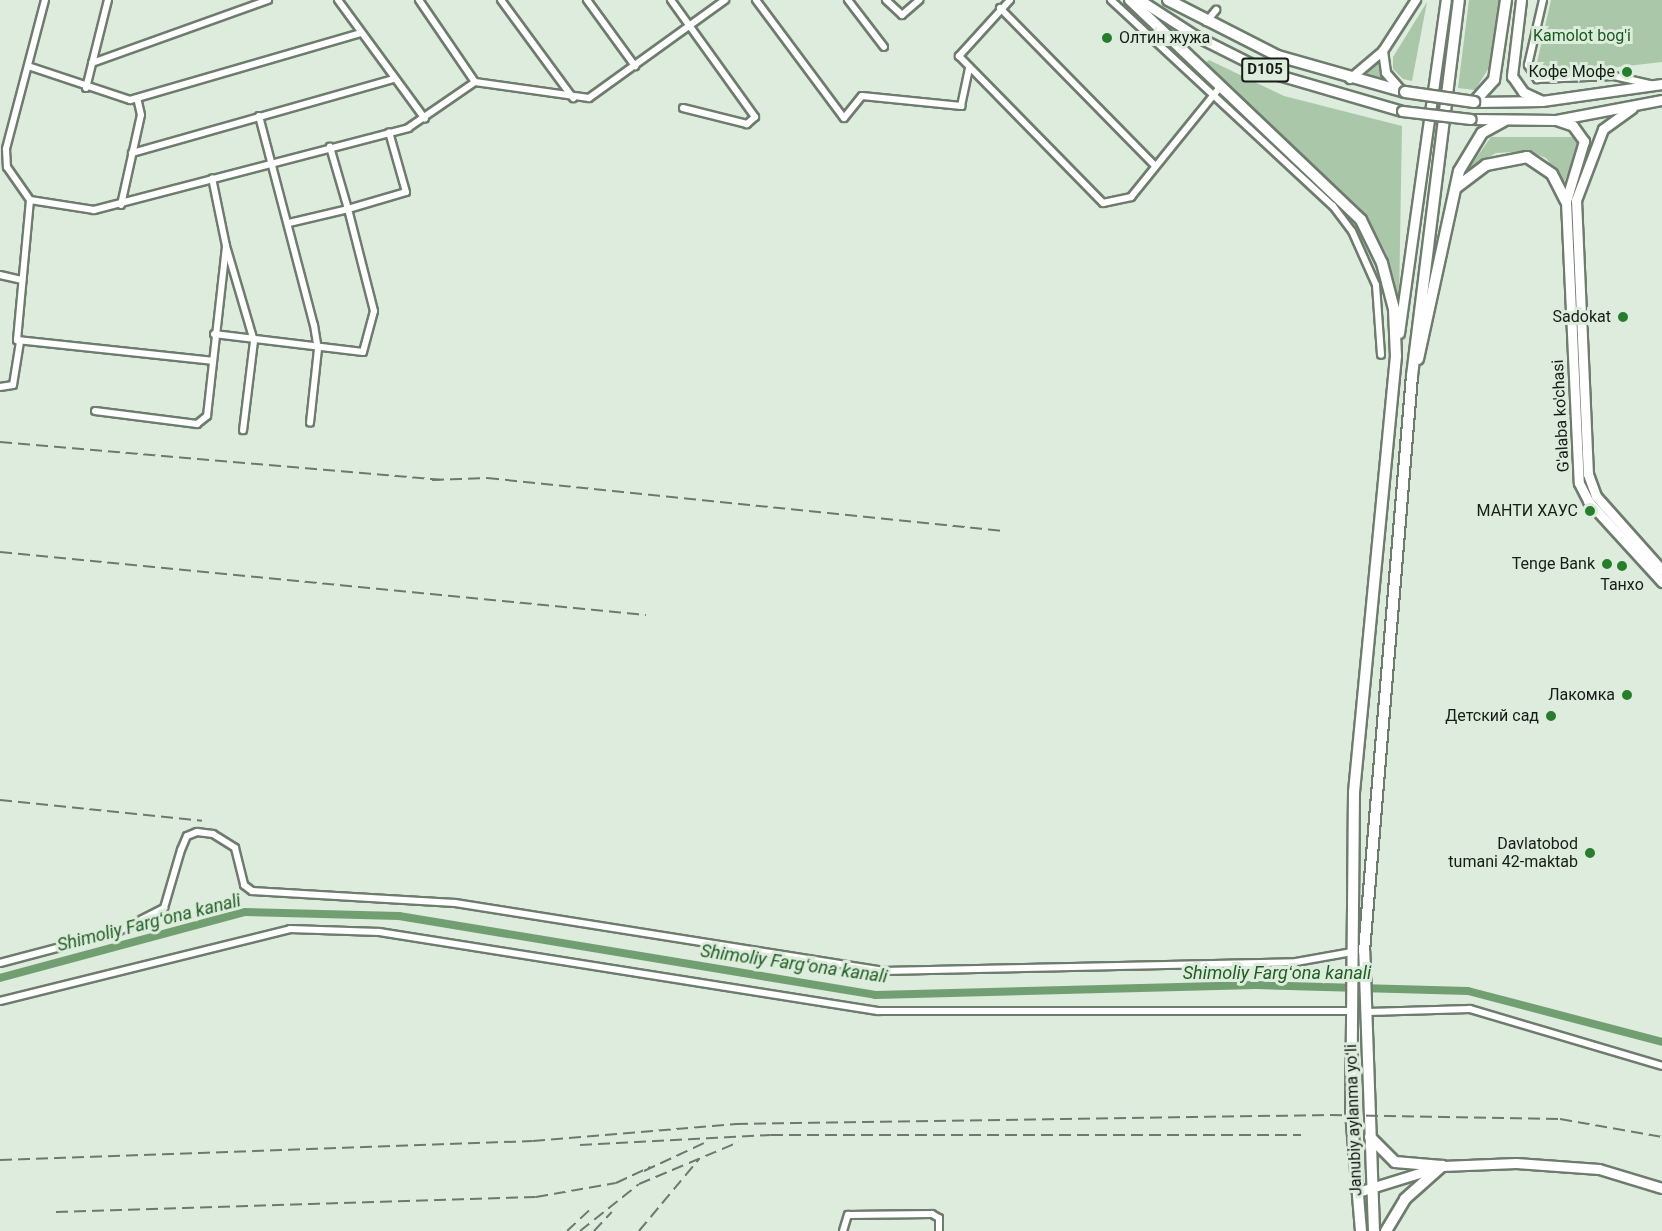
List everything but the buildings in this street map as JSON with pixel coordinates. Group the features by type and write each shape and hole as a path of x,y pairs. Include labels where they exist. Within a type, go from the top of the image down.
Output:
{"highway":[{"name":"Janubiy aylanma yoʻli","path":"1130,0 1217,90 1361,220 1389,286 1396,356 1354,793 1351,1112 1361,1231"},
{"name":"D105","path":"1168,0 1206,22 1278,56 1348,80 1405,92 1475,102"},
{"path":"1412,376 1459,0"},
{"path":"1475,102 1494,80 1506,0"},
{"path":"1412,376 1427,334 1454,190 1471,148 1484,131 1504,122"},
{"path":"1454,190 1486,165 1527,157 1552,174 1566,201"},
{"name":"Janubiy aylanma yoʻli","path":"1374,1231 1364,956 1412,376"},
{"path":"1370,1136 1395,1162 1442,1167"},
{"path":"1386,1231 1405,1199 1442,1167"}],"main road":[{"name":"D105","path":"1140,0 1194,35 1268,72 1402,111 1504,122 1556,120 1632,108 1662,100"},
{"path":"1396,356 1446,0"},
{"path":"1521,0 1512,76 1523,92 1542,101"},
{"name":"D105","path":"1475,102 1542,101 1659,85"},
{"path":"1571,218 1582,177 1607,124 1632,108"},
{"path":"1556,120 1573,126 1584,140"},
{"path":"1571,218 1566,201 1584,140 1593,135 1597,143"},
{"name":"G'alaba ko'chasi","path":"1571,218 1574,400 1582,493 1662,582"},
{"name":"G'alaba ko'chasi","path":"1571,218 1590,486 1662,570"},
{"path":"1574,400 1585,401"},
{"path":"1358,1192 1372,1191 1442,1167 1570,1165 1662,1188"}],"street":[{"path":"45,0 3,149 7,167 30,200 16,337 20,342 212,361"},
{"path":"92,63 268,0"},
{"path":"338,0 393,79 425,119"},
{"path":"419,0 475,82"},
{"path":"501,0 573,98"},
{"path":"587,0 635,66"},
{"path":"672,0 755,117 747,124 683,108"},
{"path":"30,200 94,210 122,206 212,178 389,132 425,119 453,93 475,82 573,98 595,96 689,24 725,0"},
{"path":"756,0 844,118 862,96 961,106 969,67"},
{"path":"848,0 884,47"},
{"path":"886,0 902,15 919,0"},
{"path":"1010,0 959,50 969,67 1097,200 1125,201 1217,90"},
{"path":"1111,0 1217,90 1333,206 1352,231 1376,285 1381,355"},
{"path":"1348,80 1383,51 1416,0"},
{"path":"1543,0 1528,66 1537,79 1614,76 1659,85"},
{"path":"86,88 110,1"},
{"path":"1000,8 1155,166"},
{"path":"1206,22 1216,10"},
{"path":"28,66 122,101 360,33"},
{"path":"1383,51 1389,79 1405,92"},
{"path":"132,153 393,79"},
{"path":"122,206 141,115 137,98"},
{"path":"259,116 289,223 318,349 310,423"},
{"path":"289,223 406,192 389,132"},
{"path":"214,334 360,354 375,322 348,209 330,147"},
{"path":"212,178 226,246 254,340 243,430"},
{"path":"95,411 201,423 208,412 214,334 226,246"},
{"path":"0,275 22,280"},
{"path":"0,387 13,385 20,342"},
{"path":"0,963 117,932 164,908 187,836 197,832 219,837 234,848 244,885 258,892 455,903 883,971 1296,962 1352,953"},
{"path":"0,1001 290,929 379,932 878,1011 1353,1009"},
{"path":"1365,1010 1470,1009 1662,1066"},
{"path":"843,1231 848,1215 932,1214 939,1218 939,1231"}],"green space":[{"path":"1469,0 1499,0 1492,63 1475,90 1458,88"},
{"name":"Kamolot bog'i","path":"1551,0 1662,0 1662,62 1549,75 1536,67"},
{"path":"1427,2 1412,81 1403,79 1393,69 1393,57"},
{"path":"1380,58 1384,79 1364,73 1373,66"},
{"path":"1209,60 1284,96 1402,126 1399,301 1386,253 1366,217 1205,63"},
{"path":"1491,137 1577,137 1581,145 1564,182 1546,158 1528,151 1496,153 1469,168"}],"waterway":[{"name":"Shimoliy Fargʻona kanali","path":"0,978 244,912 399,916 875,995 1256,985 1468,991 1662,1042"}],"railway":[{"path":"0,442 440,480"},
{"path":"432,480 487,478 1003,531"},
{"path":"0,552 646,615"},
{"path":"0,800 202,821"},
{"path":"0,1160 533,1141 736,1124 1330,1115 1560,1119 1662,1137"},
{"path":"580,1145 771,1135 1301,1135"},
{"path":"580,1231 639,1184 739,1142"},
{"path":"644,1171 704,1143"},
{"path":"639,1231 699,1159"},
{"path":"56,1212 536,1197 616,1183 651,1167"},
{"path":"567,1231 593,1207"},
{"path":"594,1231 612,1212"}],"place":[{"name":"Олтин жужа","path":"1107,38"},
{"name":"Кофе Мофе","path":"1627,72"},
{"name":"Sadokat","path":"1623,317"},
{"name":"МАНТИ ХАУС","path":"1590,511"},
{"name":"Tenge Bank","path":"1607,564"},
{"name":"Танхо","path":"1622,566"},
{"name":"Лакомка","path":"1627,695"},
{"name":"Детский сад","path":"1551,716"},
{"name":"Davlatobod tumani 42-maktab","path":"1590,853"}]}
